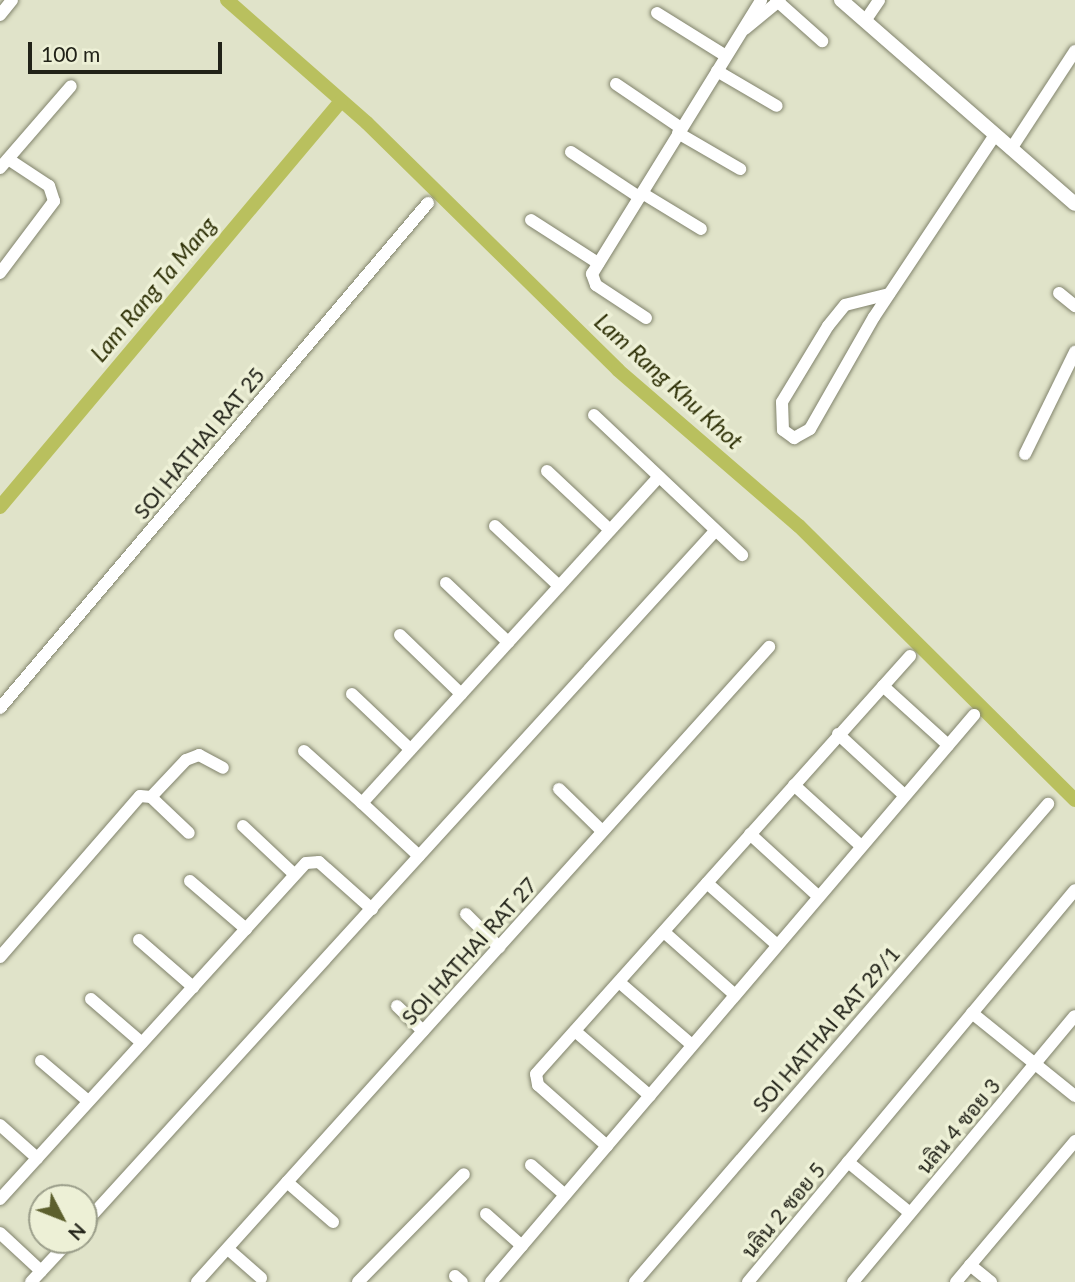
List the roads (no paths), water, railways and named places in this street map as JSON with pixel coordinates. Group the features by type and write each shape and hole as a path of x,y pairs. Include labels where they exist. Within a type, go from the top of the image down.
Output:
{"street":[{"path":"0,15 12,0"},
{"path":"646,318 596,285 592,274 761,0"},
{"path":"865,21 879,0"},
{"path":"745,29 778,1 822,41"},
{"path":"849,3 865,21 1075,204"},
{"path":"657,13 726,56"},
{"path":"1011,149 1075,51"},
{"path":"716,71 777,106"},
{"path":"616,84 740,169"},
{"path":"0,273 54,201 48,186 4,164 71,86"},
{"path":"888,294 845,305 828,326 782,402 783,430 794,438 810,429 888,294 995,135"},
{"path":"571,152 701,229"},
{"name":"SOI HATHAI RAT 25","path":"0,708 428,203"},
{"path":"531,220 598,263"},
{"path":"1059,293 1075,306"},
{"path":"1025,454 1075,352"},
{"path":"594,415 742,555"},
{"path":"547,471 610,530"},
{"path":"362,803 659,477"},
{"path":"495,526 559,586"},
{"path":"98,1209 716,531"},
{"path":"446,583 508,642"},
{"path":"400,635 461,694"},
{"name":"SOI HATHAI RAT 27","path":"197,1282 769,647"},
{"path":"607,1146 536,1080 575,1031 910,656"},
{"path":"883,686 948,745"},
{"path":"352,694 410,749"},
{"path":"491,1282 974,715"},
{"path":"838,734 904,795"},
{"path":"304,751 419,856"},
{"path":"151,797 186,760 199,755 223,768"},
{"path":"793,785 861,846"},
{"path":"559,789 602,831"},
{"path":"0,957 140,796 151,797 190,833"},
{"name":"SOI HATHAI RAT 29/1","path":"635,1282 1048,804"},
{"path":"243,826 295,874"},
{"path":"750,834 819,897"},
{"path":"0,1199 295,874 310,861 319,862 372,909"},
{"path":"190,881 246,929"},
{"path":"707,883 777,945"},
{"name":"นลิน 2 ซอย 5","path":"748,1282 1075,890"},
{"path":"466,914 499,947"},
{"path":"664,932 735,995"},
{"path":"139,940 193,987"},
{"path":"620,982 692,1045"},
{"path":"91,999 142,1043"},
{"path":"397,1006 423,1031"},
{"path":"972,1013 1075,1096"},
{"name":"นลิน 4 ซอย 3","path":"853,1282 1075,1016"},
{"path":"575,1031 650,1096"},
{"path":"41,1061 88,1101"},
{"path":"0,1125 37,1158"},
{"path":"956,1282 1075,1141"},
{"path":"848,1163 910,1213"},
{"path":"531,1165 565,1195"},
{"path":"358,1282 464,1174"},
{"path":"287,1182 333,1222"},
{"path":"486,1214 522,1246"},
{"path":"0,1233 41,1271"},
{"path":"228,1248 261,1278"},
{"path":"31,1282 57,1254"},
{"path":"970,1265 991,1282"}],"waterway":[{"name":"Lam Rang Khu Khot","path":"227,0 367,123 618,370 799,526 1075,800"},
{"name":"Lam Rang Ta Mang","path":"0,507 341,101"}]}
